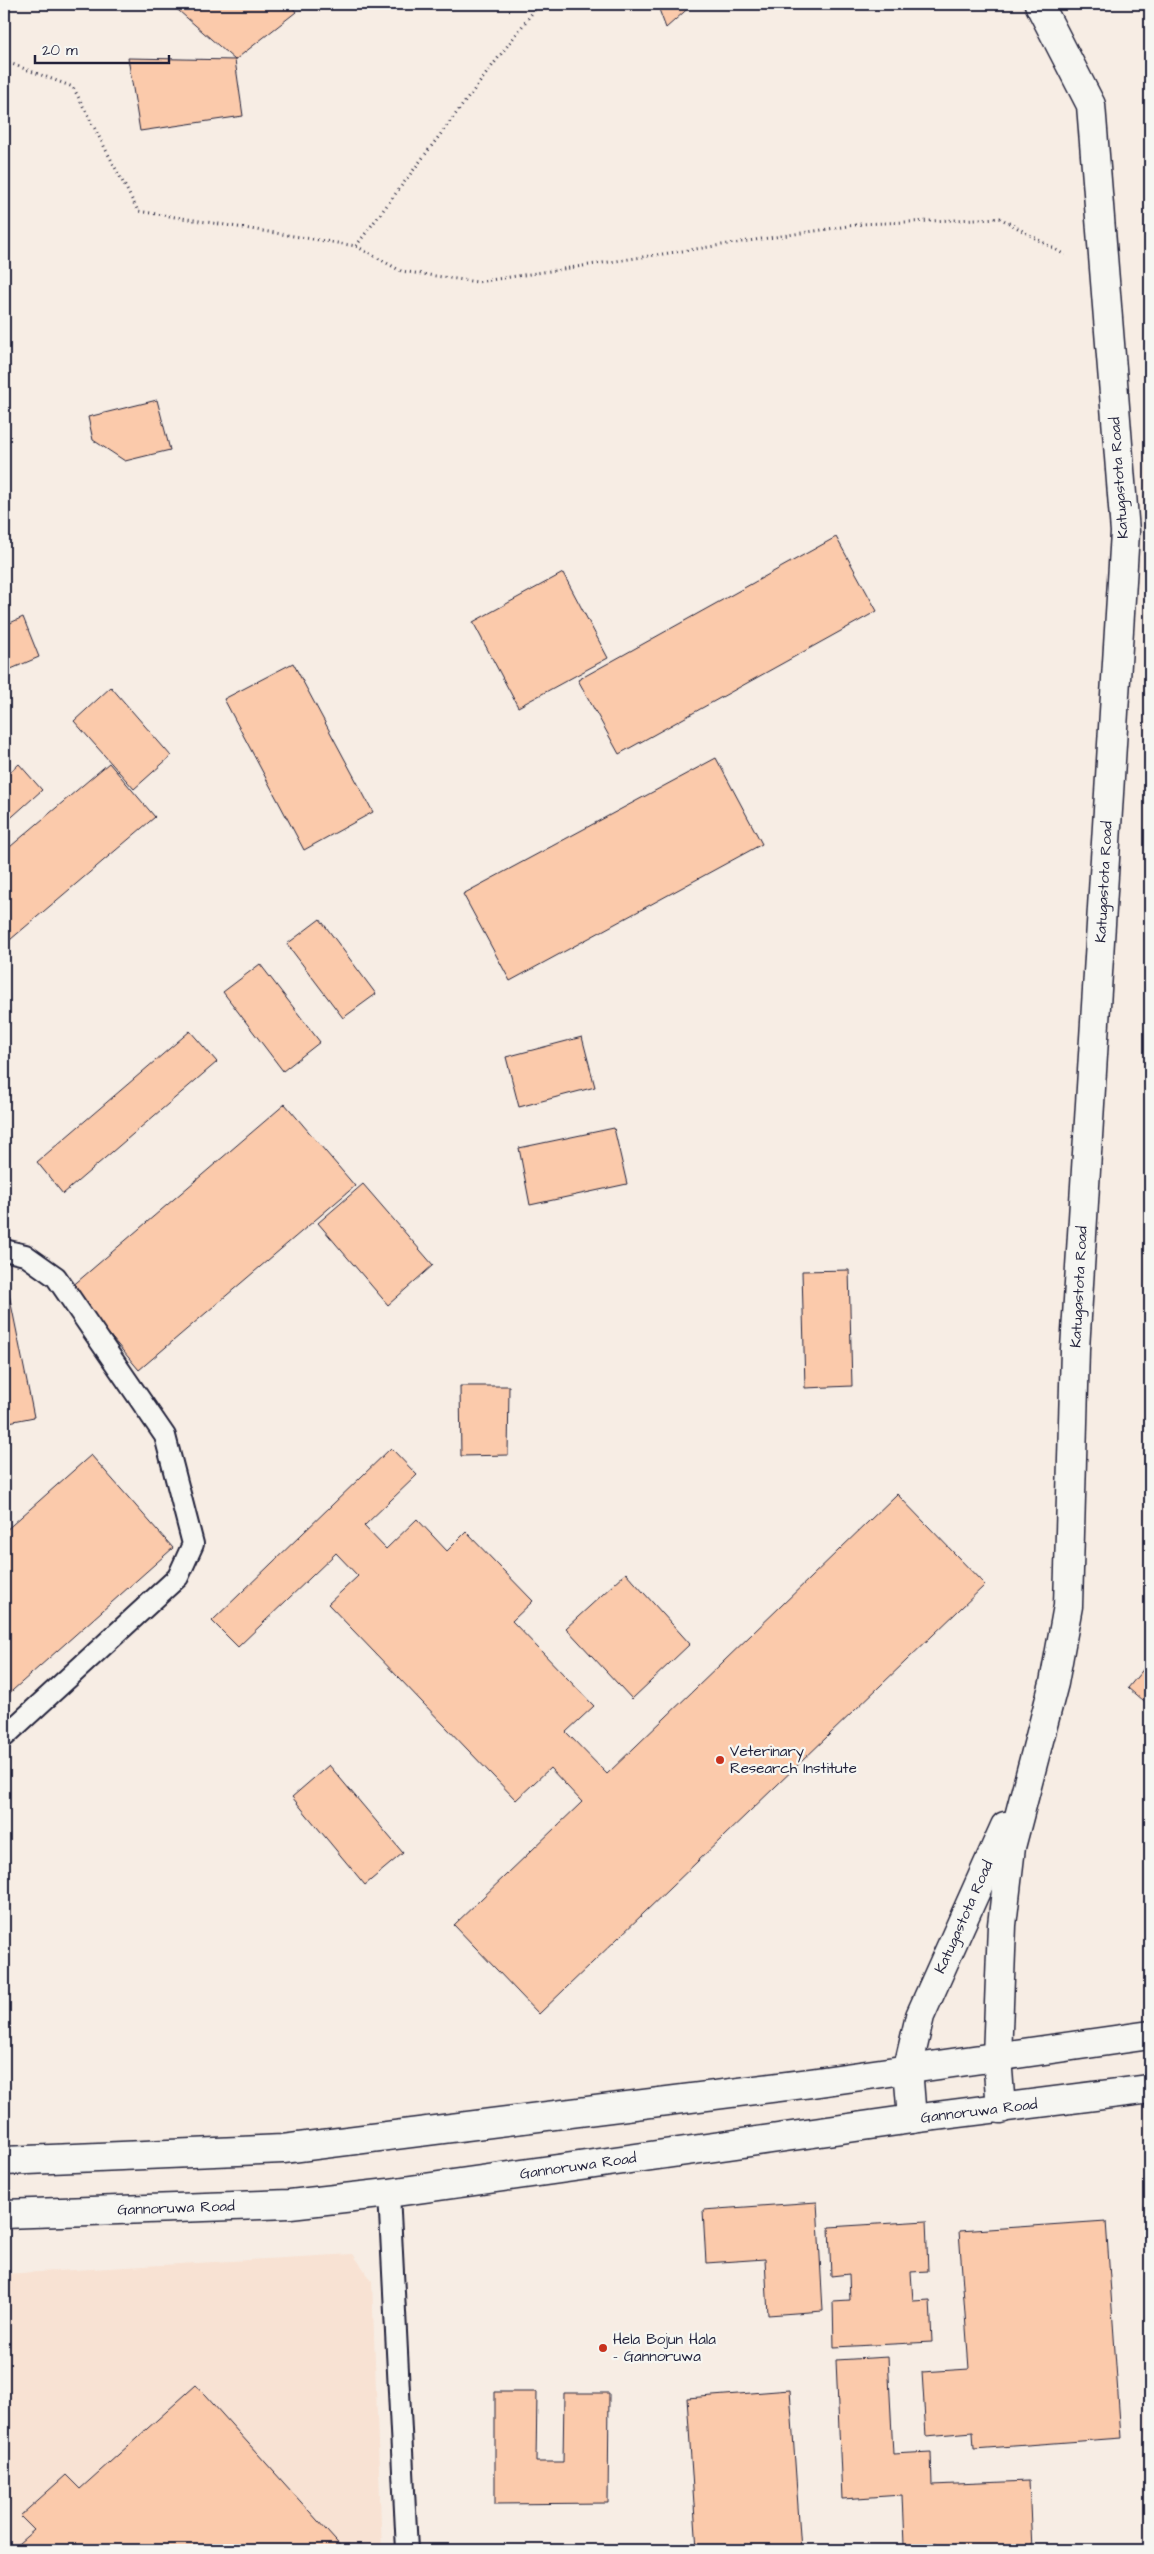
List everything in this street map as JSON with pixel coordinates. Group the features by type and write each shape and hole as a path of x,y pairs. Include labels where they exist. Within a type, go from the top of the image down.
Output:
{"main road":[{"name":"Katugastota Road","path":"1001,2109 997,2057 1002,1925 1011,1847 1054,1683 1068,1606 1076,1349 1124,542 1091,104 1039,4"},
{"name":"Katugastota Road","path":"912,2119 908,2068 920,2016 1030,1770"},
{"path":"4,2161 283,2149 811,2083 1150,2035"},
{"name":"Gannoruwa Road","path":"4,2214 290,2204 389,2193 912,2119 1150,2089"}],"lane":[{"path":"4,1250 25,1255 56,1276 165,1436 193,1544 178,1577 4,1737"},
{"path":"389,2193 407,2550"}],"path":[{"path":"356,246 539,4"},
{"path":"4,62 72,87 138,211 356,246 401,271 477,282 861,224 1000,218 1104,278"}],"shaded area":[{"path":"353,2254 372,2281 382,2550 4,2550 4,2274"}],"building":[{"path":"171,4 290,4 296,12 235,60"},
{"path":"657,4 693,4 666,28"},
{"path":"128,58 235,60 243,116 140,131"},
{"path":"157,400 170,450 125,461 93,440 88,417"},
{"path":"836,537 877,611 619,754 578,680"},
{"path":"563,573 608,658 518,707 473,622"},
{"path":"4,608 10,623 23,617 39,657 4,672"},
{"path":"293,663 373,812 304,850 224,699"},
{"path":"111,687 171,756 134,789 74,721"},
{"path":"716,758 762,844 510,981 463,894"},
{"path":"109,763 155,817 4,945 4,852"},
{"path":"19,764 42,790 4,824 4,778"},
{"path":"320,919 376,994 343,1018 287,944"},
{"path":"260,964 320,1042 283,1071 223,992"},
{"path":"190,1031 217,1062 63,1194 37,1162"},
{"path":"582,1037 595,1087 519,1107 506,1057"},
{"path":"285,1104 355,1186 139,1370 70,1288"},
{"path":"614,1128 627,1184 530,1205 519,1148"},
{"path":"363,1184 433,1265 388,1305 318,1223"},
{"path":"849,1270 852,1386 805,1388 802,1271"},
{"path":"7,1284 34,1417 4,1423 4,1285"},
{"path":"460,1386 509,1386 508,1455 461,1456"},
{"path":"391,1448 417,1475 364,1526 386,1549 417,1519 447,1551 466,1532 533,1601 512,1621 594,1706 566,1732 607,1774 897,1494 985,1585 539,2014 454,1925 582,1802 550,1768 516,1800 328,1604 358,1576 336,1553 238,1647 212,1621"},
{"path":"91,1455 173,1548 4,1698 4,1532"},
{"path":"626,1573 690,1644 632,1699 566,1628"},
{"path":"1150,1661 1150,1707 1128,1688"},
{"path":"329,1765 403,1853 365,1885 292,1797"},
{"path":"817,2202 823,2311 768,2315 765,2259 706,2263 703,2210"},
{"path":"926,2221 928,2271 911,2272 913,2301 930,2300 932,2342 834,2347 833,2301 850,2300 849,2274 831,2276 829,2227"},
{"path":"1106,2221 1121,2438 974,2449 973,2432 926,2436 922,2372 969,2369 959,2231"},
{"path":"888,2357 893,2454 931,2452 932,2485 1029,2481 1032,2550 937,2550 937,2544 904,2545 902,2495 842,2499 836,2360"},
{"path":"196,2385 344,2550 11,2550 34,2530 20,2516 66,2475 80,2489"},
{"path":"790,2390 801,2550 697,2550 687,2398"},
{"path":"495,2392 537,2392 536,2462 563,2462 564,2393 609,2393 608,2503 495,2504"}],"place":[{"name":"Veterinary Research Institute","path":"720,1760"},
{"name":"Hela Bojun Hala - Gannoruwa","path":"603,2348"}]}
